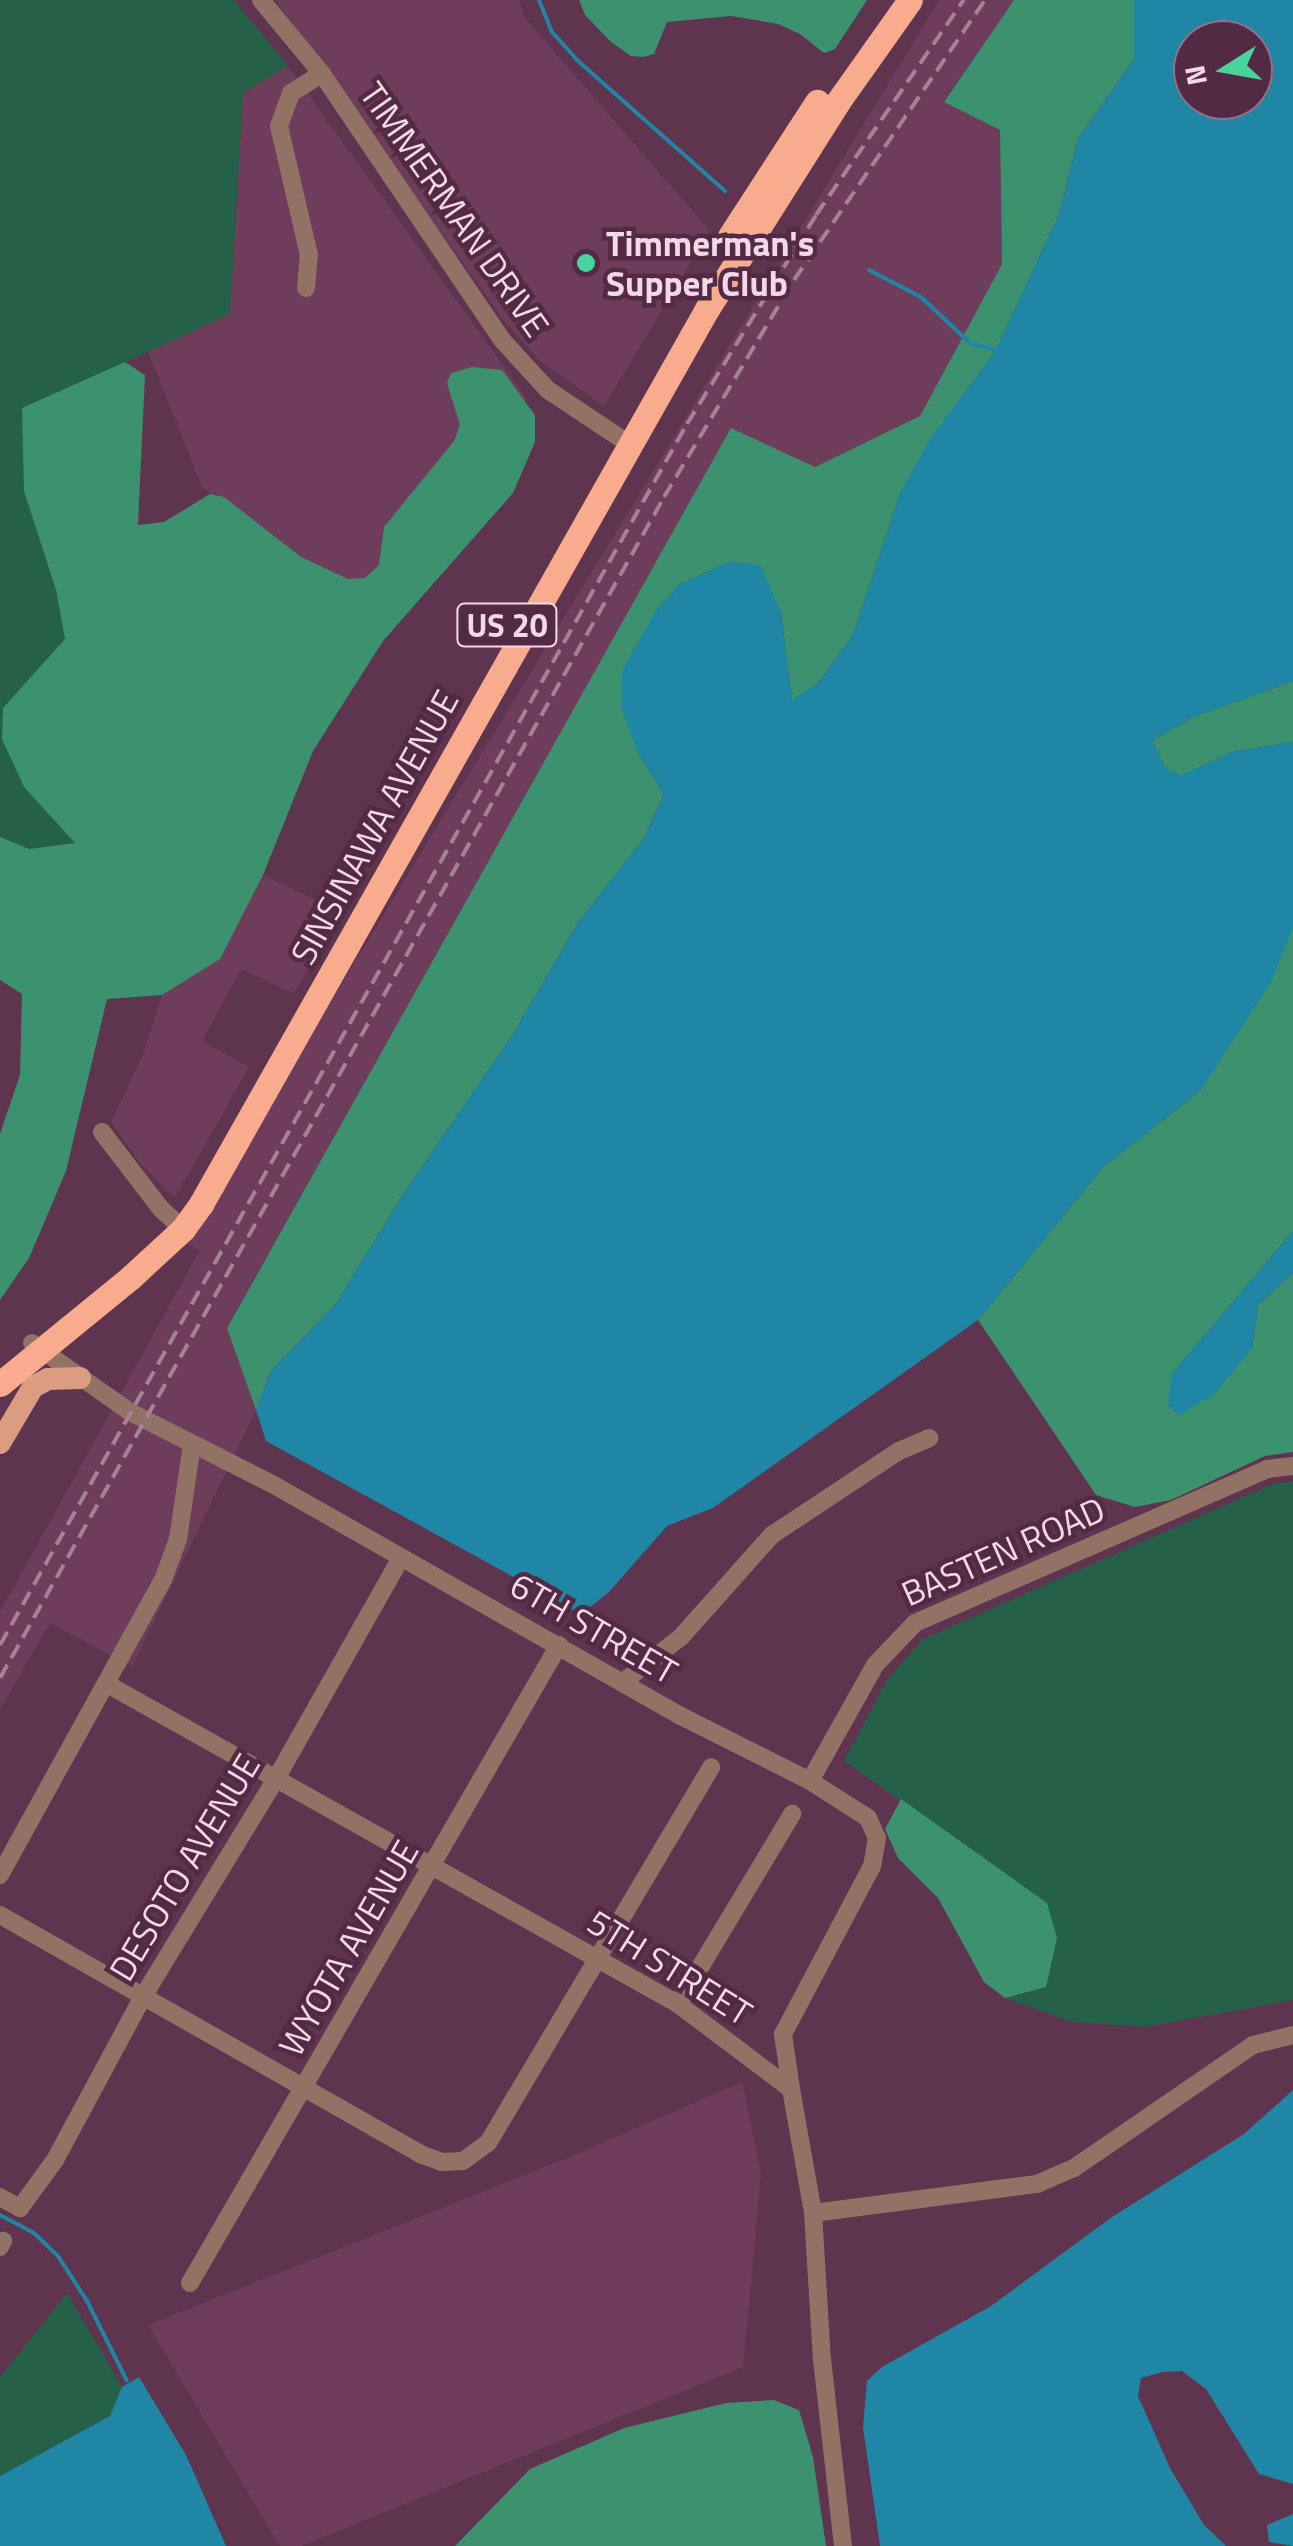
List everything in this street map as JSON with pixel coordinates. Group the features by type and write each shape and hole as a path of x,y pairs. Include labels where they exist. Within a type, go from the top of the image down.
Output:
{"highway":[{"name":"SINSINAWA AVENUE","path":"1,1378 212,1188 766,177 889,0"},
{"name":"SINSINAWA AVENUE","path":"622,440 753,231 910,0"}],"main road":[{"path":"0,1416 6,1400 1,1378"},
{"path":"0,1442 39,1382 80,1378"}],"street":[{"name":"TIMMERMAN DRIVE","path":"261,0 322,74 502,340 548,390 622,440"},
{"path":"306,288 308,254 278,126 292,93 322,74"},
{"path":"102,1132 177,1223"},
{"name":"6TH STREET","path":"37,1347 130,1412 402,1558 762,1760 810,1781 868,1818 876,1830 878,1846 866,1878 783,2034 792,2089"},
{"path":"623,1682 681,1637 772,1535 883,1461 929,1438"},
{"path":"0,1875 108,1684 174,1550 192,1444"},
{"name":"BASTEN ROAD","path":"810,1781 876,1665 916,1623 1254,1475 1293,1466"},
{"name":"DESOTO AVENUE","path":"0,2197 20,2208 55,2160 144,1995 277,1777 402,1558"},
{"name":"WYOTA AVENUE","path":"190,2283 558,1644"},
{"name":"5TH STREET","path":"108,1684 678,2004 792,2089"},
{"path":"0,1915 420,2154 442,2162 462,2162 488,2143 711,1767"},
{"path":"678,2004 792,1814"},
{"path":"813,2212 1037,2184 1074,2168 1253,2045 1293,2036"},
{"path":"792,2089 813,2212 822,2359 843,2546"}],"shaded area":[{"path":"275,0 519,0 525,18 710,231 604,406 540,361 505,322"},
{"path":"939,0 1014,0 944,101 1000,130 1002,264 920,416 815,467 731,429 227,1327 256,1410 132,1667 50,1623 0,1709 0,1612 200,1250 185,1242"},
{"path":"288,66 527,399 514,450 383,641 202,487 148,351 230,314 243,93"},
{"path":"263,875 341,912 294,994 241,969 202,1041 249,1067 175,1198 140,1163 111,1122 143,1054 162,995 188,943 220,958"},
{"path":"742,2082 761,2174 743,2367 301,2546 280,2546 148,2325 568,2158"}],"green space":[{"path":"0,0 234,0 288,66 243,93 230,314 23,409 103,841 0,852"},
{"path":"579,0 867,0 835,49 824,53 800,34 778,24 731,16 667,22 654,54 643,57 631,56 611,42 585,15"},
{"path":"1014,0 1134,0 1134,59 1078,139 1059,215 996,350 929,442 900,494 853,635 819,682 792,701 781,613 730,562 680,584 655,612 638,753 664,794 644,838 577,924 514,1033 400,1199 336,1304 271,1371 256,1410 227,1328 731,428 815,467 920,416 1002,264 1000,130 944,102"},
{"path":"125,362 145,375 138,525 164,522 210,494 224,497 301,557 348,579 365,578 379,565 384,527 454,441 460,425 447,383 451,373 472,367 502,370 535,415 535,442 513,493 383,641 313,751 263,875 220,959 162,995 107,999 66,1171 29,1258 0,1300 0,1134 20,1075 22,994 0,980 0,837 29,849 75,843 24,787 2,739 3,708 65,639 56,590 24,491 22,408"},
{"path":"1293,681 1293,742 1232,752 1181,776 1166,769 1152,741 1193,717"},
{"path":"1293,927 1293,1231 1172,1374 1252,1348 1258,1305 1293,1273 1293,1452 1265,1456 1171,1500 1135,1507 1096,1495 978,1320 1103,1167 1201,1090"},
{"path":"1293,1482 1293,2000 1144,2027 1072,2022 1005,1998 1046,1987 1047,1903 844,1761 887,1680 923,1639 1275,1483"},
{"path":"901,1799 1047,1903 1057,1938 1046,1987 1005,1998 984,1982 938,1898 898,1858 885,1829"},
{"path":"67,2293 122,2387 120,2398 110,2416 81,2436 0,2476 0,2377"},
{"path":"774,2400 799,2410 813,2457 826,2546 455,2546 530,2469 624,2428 726,2403"}],"water":[{"path":"1134,0 1293,0 1293,681 1193,717 1152,741 1166,769 1181,775 1232,752 1293,742 1293,927 1272,980 1201,1090 1103,1167 978,1320 713,1508 667,1526 609,1592 581,1614 266,1441 256,1410 271,1371 336,1304 400,1199 514,1033 577,924 644,838 664,794 638,753 621,706 622,671 655,612 680,584 730,562 760,565 781,613 792,700 819,682 853,635 900,494 928,442 996,350 1059,215 1078,139 1134,59"},
{"path":"1293,1231 1293,1273 1258,1305 1252,1348 1214,1394 1179,1415 1168,1406 1172,1374"},
{"path":"1293,2090 1293,2484 1259,2474 1206,2389 1182,2371 1162,2372 1141,2378 1138,2396 1170,2468 1204,2525 1226,2546 880,2546 863,2427 867,2381 882,2367 991,2306 1112,2217 1244,2134"},
{"path":"139,2377 186,2455 226,2546 0,2546 0,2476 110,2416 122,2387"},
{"path":"1293,2514 1293,2546 1269,2542 1267,2525"}],"waterway":[{"path":"539,0 552,32 577,60 725,191"},
{"path":"869,270 921,297 971,344 996,350"},
{"path":"0,2215 34,2233 58,2256 87,2301 127,2381"}],"railway":[{"path":"0,1645 687,424 816,215 964,0"},
{"path":"0,1678 664,497 794,280 985,0"}],"place":[{"name":"Timmerman's Supper Club","path":"586,263"}]}
